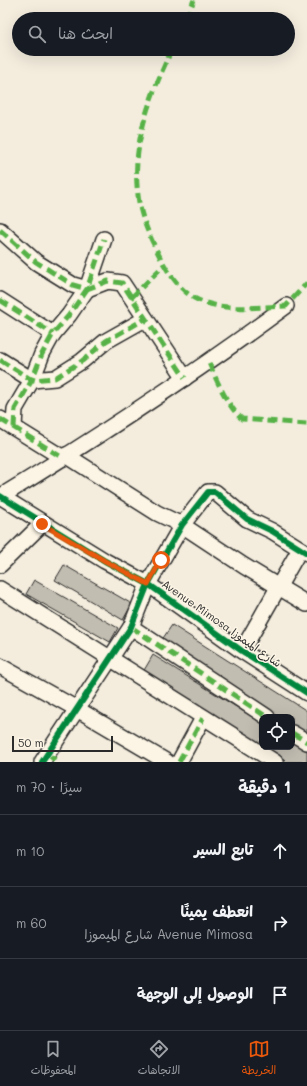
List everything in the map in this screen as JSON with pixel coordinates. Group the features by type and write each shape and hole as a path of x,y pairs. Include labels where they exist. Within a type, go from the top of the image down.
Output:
{"street":[{"path":"0,230 36,262 72,285 87,289 108,281 122,283 185,378"},
{"path":"14,427 15,409 32,380 42,354 53,334 69,315 87,289 104,239"},
{"path":"1,303 53,334"},
{"path":"0,497 124,420 286,306"},
{"path":"0,360 32,380 51,379 60,376 82,361 106,341 145,319"},
{"path":"0,419 157,513 182,525 244,566 307,604"},
{"path":"49,759 78,708 131,627 148,584 182,525 208,492 215,492 247,519 272,531 303,551 242,651"},
{"name":"Avenue Mimosa شارع الميموزا","path":"0,497 42,524 148,584 242,651 307,693"},
{"path":"0,565 42,524"},
{"path":"0,588 110,657 203,718 275,762"},
{"path":"131,627 262,714"},
{"path":"0,666 78,708 167,762"},
{"path":"179,762 203,718"},
{"path":"295,735 307,742"}],"building":[{"path":"64,565 132,604 123,620 55,580"},
{"path":"34,580 118,628 110,642 26,594"},
{"path":"172,625 307,711 307,739 295,731 295,714 268,714 159,644"},
{"path":"153,655 259,721 259,745 143,672"},
{"path":"295,743 307,751 307,762 287,762 268,750 295,750"}],"marked path":[{"path":"189,12 194,0"},
{"path":"169,56 144,120 137,157 139,203 149,234 162,261 174,280 185,291 196,299 217,306 240,308 286,306 307,283"},
{"path":"0,230 36,262 73,285 87,289 108,281 122,283 185,378"},
{"path":"14,427 15,409 32,380 42,354 53,334 69,315 87,289 104,239"},
{"path":"131,298 164,265"},
{"path":"0,300 53,334"},
{"path":"0,360 32,380 55,378 82,361 106,341 145,319"},
{"path":"209,363 227,400 242,419 307,424"},
{"path":"0,419 63,458"},
{"path":"131,627 262,714"},
{"path":"179,762 203,718"},
{"path":"295,735 307,742"},
{"path":"47,754 58,762"}],"cycle path":[{"path":"42,762 131,627 148,584 182,525 208,492 215,492 247,519 272,531 307,553"},
{"path":"0,496 105,561 148,584 242,651 307,693"}],"route":[{"path":"42,524 148,584 161,560"}]}
